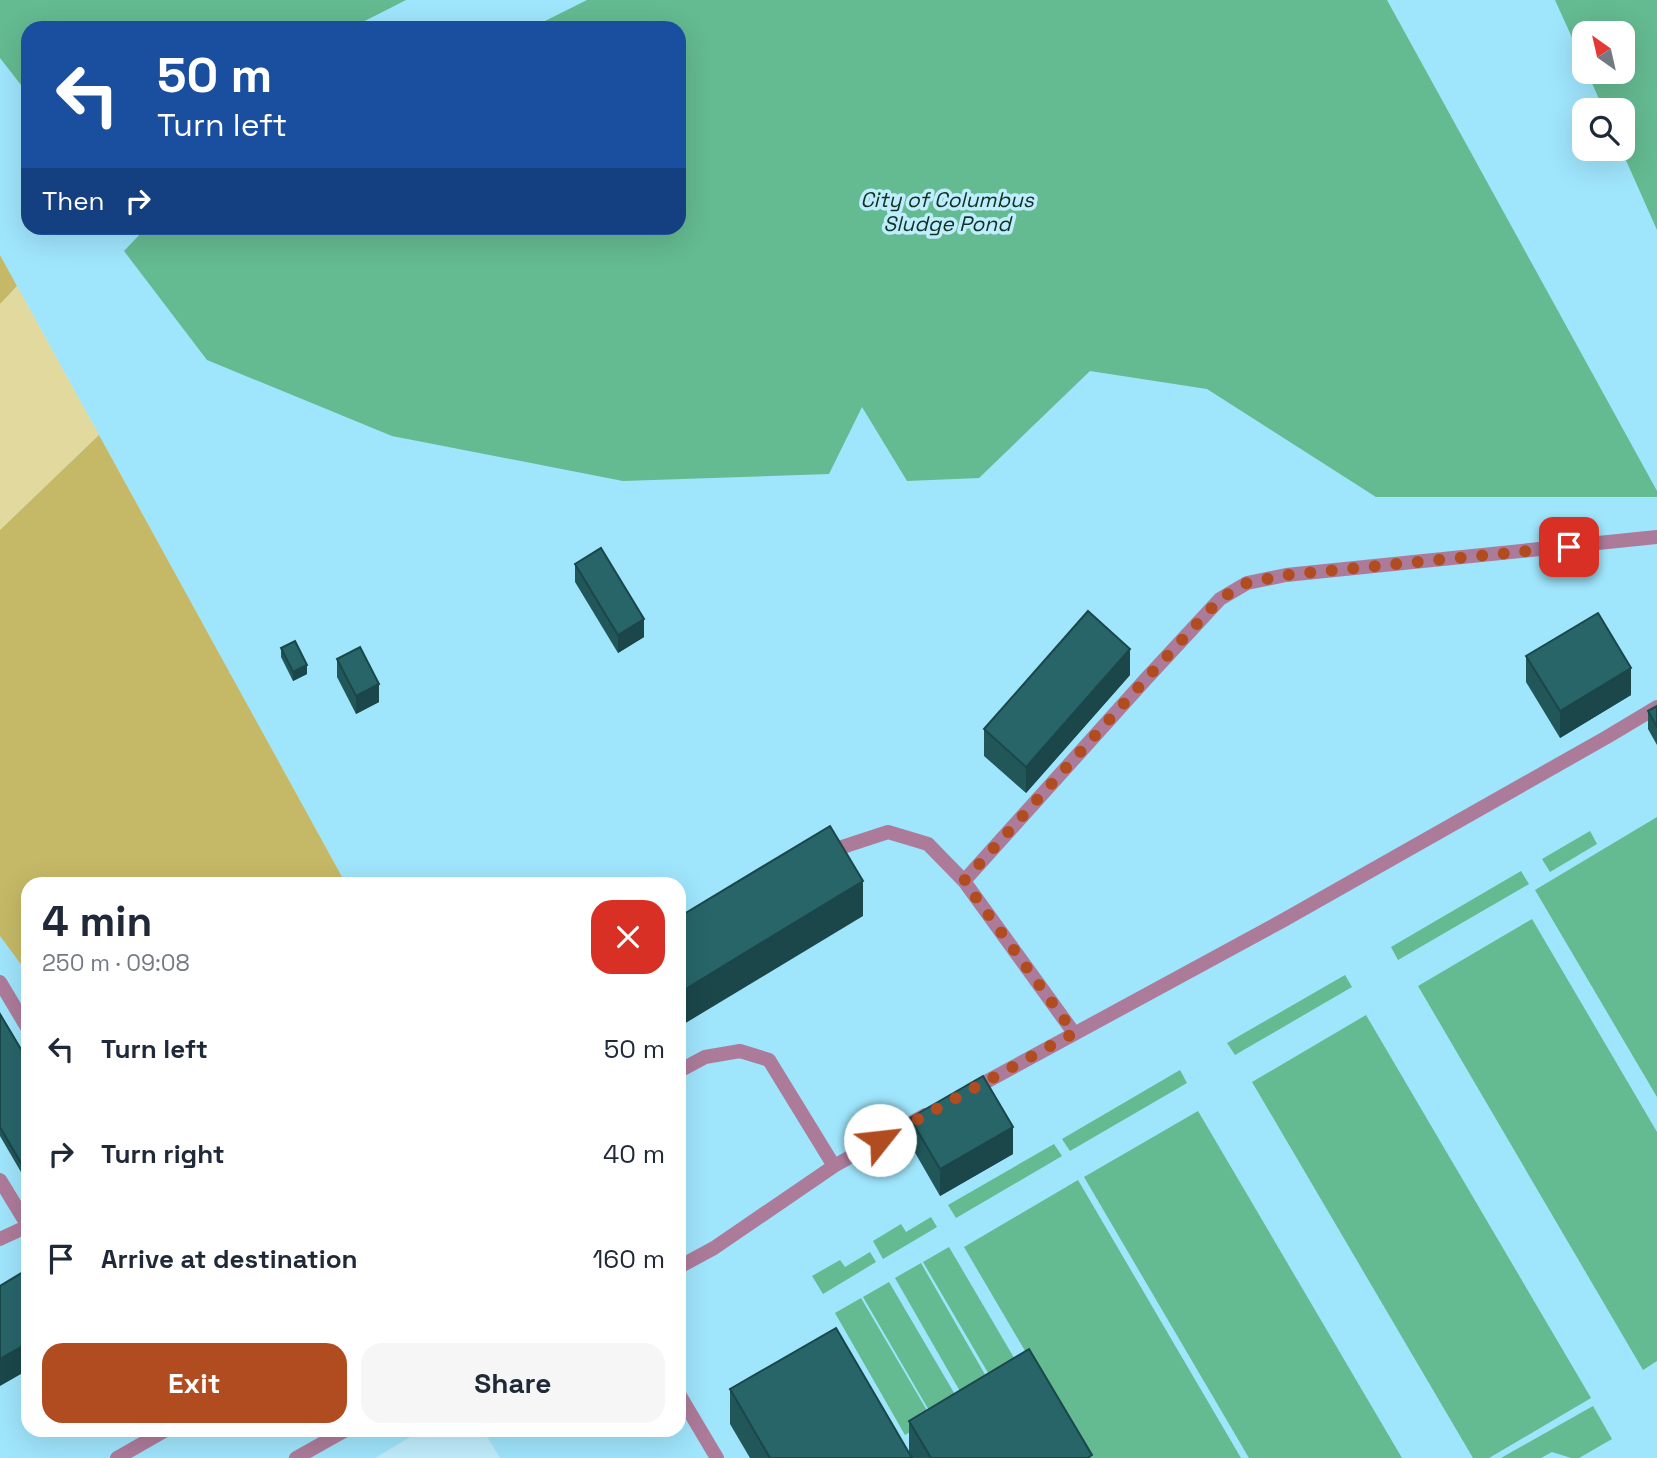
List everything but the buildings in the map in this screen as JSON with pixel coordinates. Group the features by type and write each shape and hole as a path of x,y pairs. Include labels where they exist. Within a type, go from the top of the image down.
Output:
{"street":[{"path":"964,881 1220,599 1247,583 1286,575 1657,537"},
{"path":"960,1096 1282,921 1657,707"},
{"path":"819,855 888,832 928,844 964,881 1074,1033"},
{"path":"0,982 21,1017"},
{"path":"686,1067 705,1057 740,1051 769,1060 834,1166"},
{"path":"686,1263 714,1248 834,1166 937,1108"},
{"path":"0,1180 21,1214"},
{"path":"0,1239 21,1229"},
{"path":"686,1406 717,1458"},
{"path":"117,1458 154,1437"},
{"path":"296,1458 334,1437"}],"shaded area":[{"path":"0,0 1657,0 1657,1458 500,1458 487,1437 686,1437 686,877 342,877 0,255"},
{"path":"0,255 17,286 0,304"},
{"path":"17,286 99,435 0,530 0,304"},
{"path":"99,435 342,877 21,877 21,964 0,936 0,530"},
{"path":"0,936 21,964 21,1437 410,1437 375,1458 0,1458"}],"water":[{"path":"0,0 406,0 365,21 21,21 21,85 0,58"},
{"name":"City of Columbus Sludge Pond","path":"587,0 1387,0 1657,491 1657,497 1376,497 1207,389 1090,371 979,478 907,481 862,407 829,474 623,481 392,436 207,360 124,251 139,235 686,235 686,21 545,21"},
{"path":"1555,0 1657,0 1657,230 1626,161 1635,161 1635,98 1599,98 1592,84 1635,84 1635,21 1572,21 1572,38"},
{"path":"1657,817 1657,1097 1535,890"},
{"path":"1590,831 1597,844 1550,872 1542,859"},
{"path":"1521,871 1529,884 1398,960 1391,947"},
{"path":"1532,919 1657,1132 1657,1361 1643,1370 1418,986"},
{"path":"1345,975 1352,987 1235,1055 1227,1043"},
{"path":"1366,1015 1591,1398 1489,1458 1473,1458 1252,1082"},
{"path":"1180,1070 1187,1083 1070,1151 1062,1139"},
{"path":"1198,1111 1402,1458 1249,1458 1084,1177"},
{"path":"1054,1144 1062,1156 956,1218 948,1205"},
{"path":"1078,1180 1241,1458 1088,1458 964,1247"},
{"path":"931,1217 937,1227 883,1259 873,1241 901,1224 906,1232"},
{"path":"949,1247 1020,1368 994,1383 923,1262"},
{"path":"870,1252 876,1262 823,1294 812,1276 840,1260 845,1267"},
{"path":"921,1263 991,1385 965,1400 895,1278"},
{"path":"889,1282 960,1403 934,1419 863,1297"},
{"path":"861,1298 932,1419 905,1435 835,1313"},
{"path":"1593,1406 1612,1439 1579,1458 1552,1452 1541,1458 1501,1458"}],"route":[{"path":"880,1140 1074,1033 964,881 1220,599 1247,583 1286,575 1569,547"}]}
